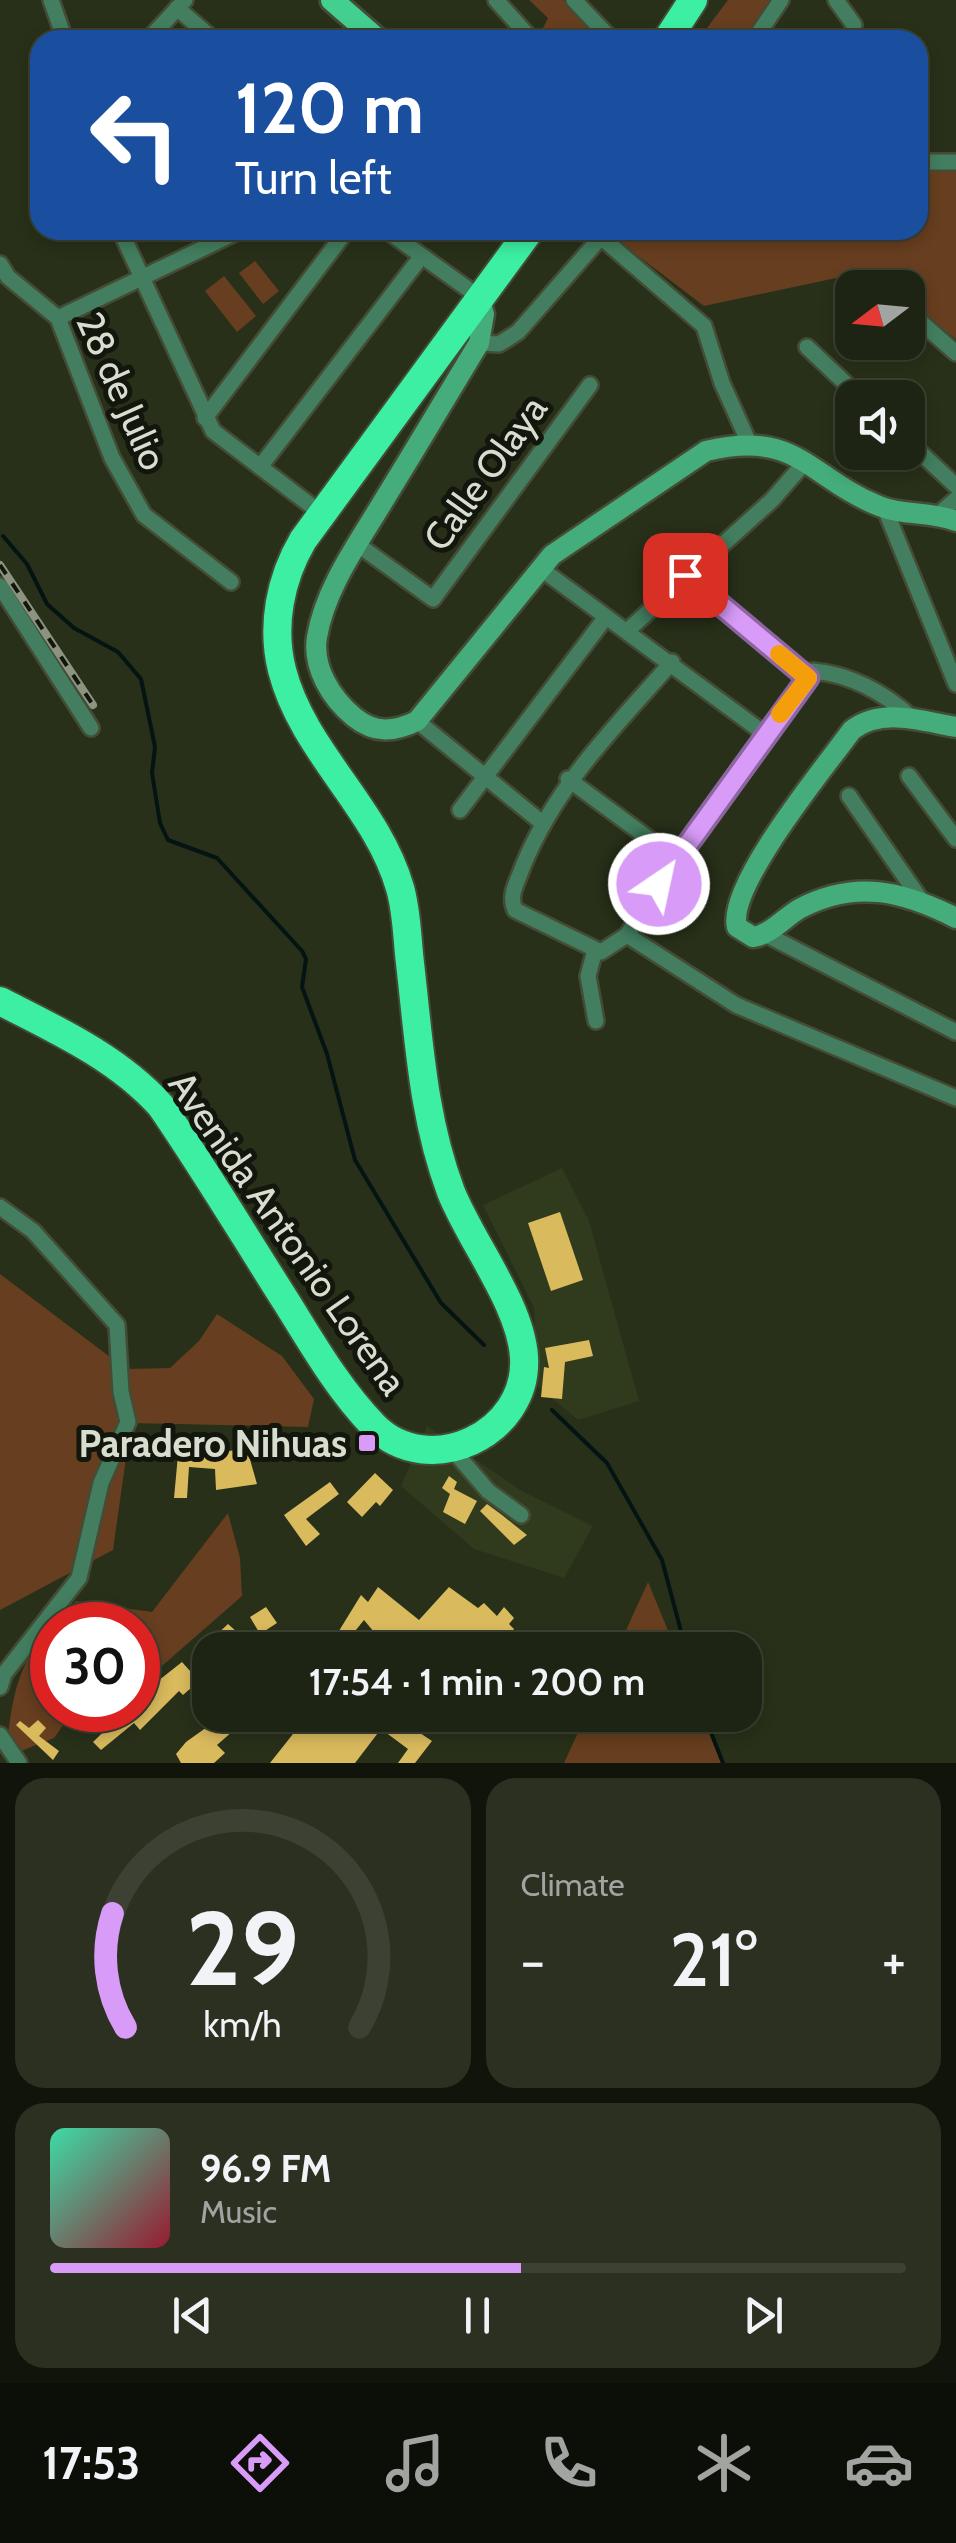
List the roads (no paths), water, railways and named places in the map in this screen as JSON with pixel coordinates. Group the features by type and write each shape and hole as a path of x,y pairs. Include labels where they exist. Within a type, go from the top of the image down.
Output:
{"highway":[{"path":"674,30 693,0"},
{"path":"452,1449 484,1436 511,1409 524,1373 524,1355 511,1314 462,1217 438,1154 424,1094 400,886 377,836 298,714 282,670 278,625 286,574 322,514 522,240"},
{"name":"Avenida Antonio Lorena","path":"0,1001 73,1038 148,1092 178,1130 330,1371 374,1425 416,1448 452,1449"}],"main road":[{"path":"332,0 366,30"},
{"path":"479,297 484,314 479,343 358,544 330,596 317,637 319,666 338,701 372,728 402,728 417,720 540,568 688,459 727,446 777,448 806,460 884,509 948,518"},
{"path":"956,727 912,718 865,720 852,730 754,864 737,898 734,918 737,926 752,937 766,934 804,907 856,890 900,893 956,918"}],"street":[{"path":"51,0 62,30"},
{"path":"496,0 523,30"},
{"path":"574,0 602,30"},
{"path":"761,30 781,0"},
{"path":"836,0 854,25"},
{"path":"157,30 181,4 205,30"},
{"path":"928,162 956,162"},
{"path":"125,240 213,431 322,514"},
{"path":"58,318 219,240"},
{"path":"205,418 339,240"},
{"path":"399,240 479,297"},
{"path":"479,343 499,344 518,332 598,240"},
{"path":"604,240 704,326 722,383 750,445"},
{"path":"260,468 421,257"},
{"name":"28 de Julio","path":"0,264 8,277 58,318 112,458 144,515 230,582"},
{"path":"925,327 956,353"},
{"path":"807,347 842,380"},
{"name":"Calle Olaya","path":"358,544 432,599 590,384"},
{"path":"925,456 956,486"},
{"path":"627,631 772,500 806,460"},
{"path":"948,518 956,499"},
{"path":"884,509 956,684"},
{"path":"540,568 672,662 764,734"},
{"path":"685,575 808,678"},
{"path":"0,586 91,728"},
{"path":"460,810 606,617"},
{"path":"672,662 568,779 541,822 511,902 515,910 595,950 610,950 627,935 675,858 813,671 834,673 889,697 912,718"},
{"path":"417,720 541,822"},
{"path":"909,776 956,838"},
{"path":"568,779 675,858"},
{"path":"849,796 921,900"},
{"path":"766,934 956,1032"},
{"path":"627,935 736,1005 956,1098"},
{"path":"595,950 588,976 596,1021"},
{"path":"0,1208 33,1231 118,1326 121,1392 128,1422 101,1483 79,1578 27,1642 0,1687"},
{"path":"452,1449 488,1491 521,1515"},
{"path":"0,1735 19,1763"}],"waterway":[{"path":"3,536 27,564 47,604 74,628 118,652 141,679 155,747 152,773 160,823 168,840 217,858 302,951 306,959 302,987 327,1054 355,1160 441,1303 484,1345"},
{"path":"552,1410 607,1463 662,1560 681,1632"},
{"path":"711,1732 723,1763"}],"railway":[{"path":"0,565 93,705"}],"place":[{"name":"Paradero Nihuas","path":"367,1443"}]}
